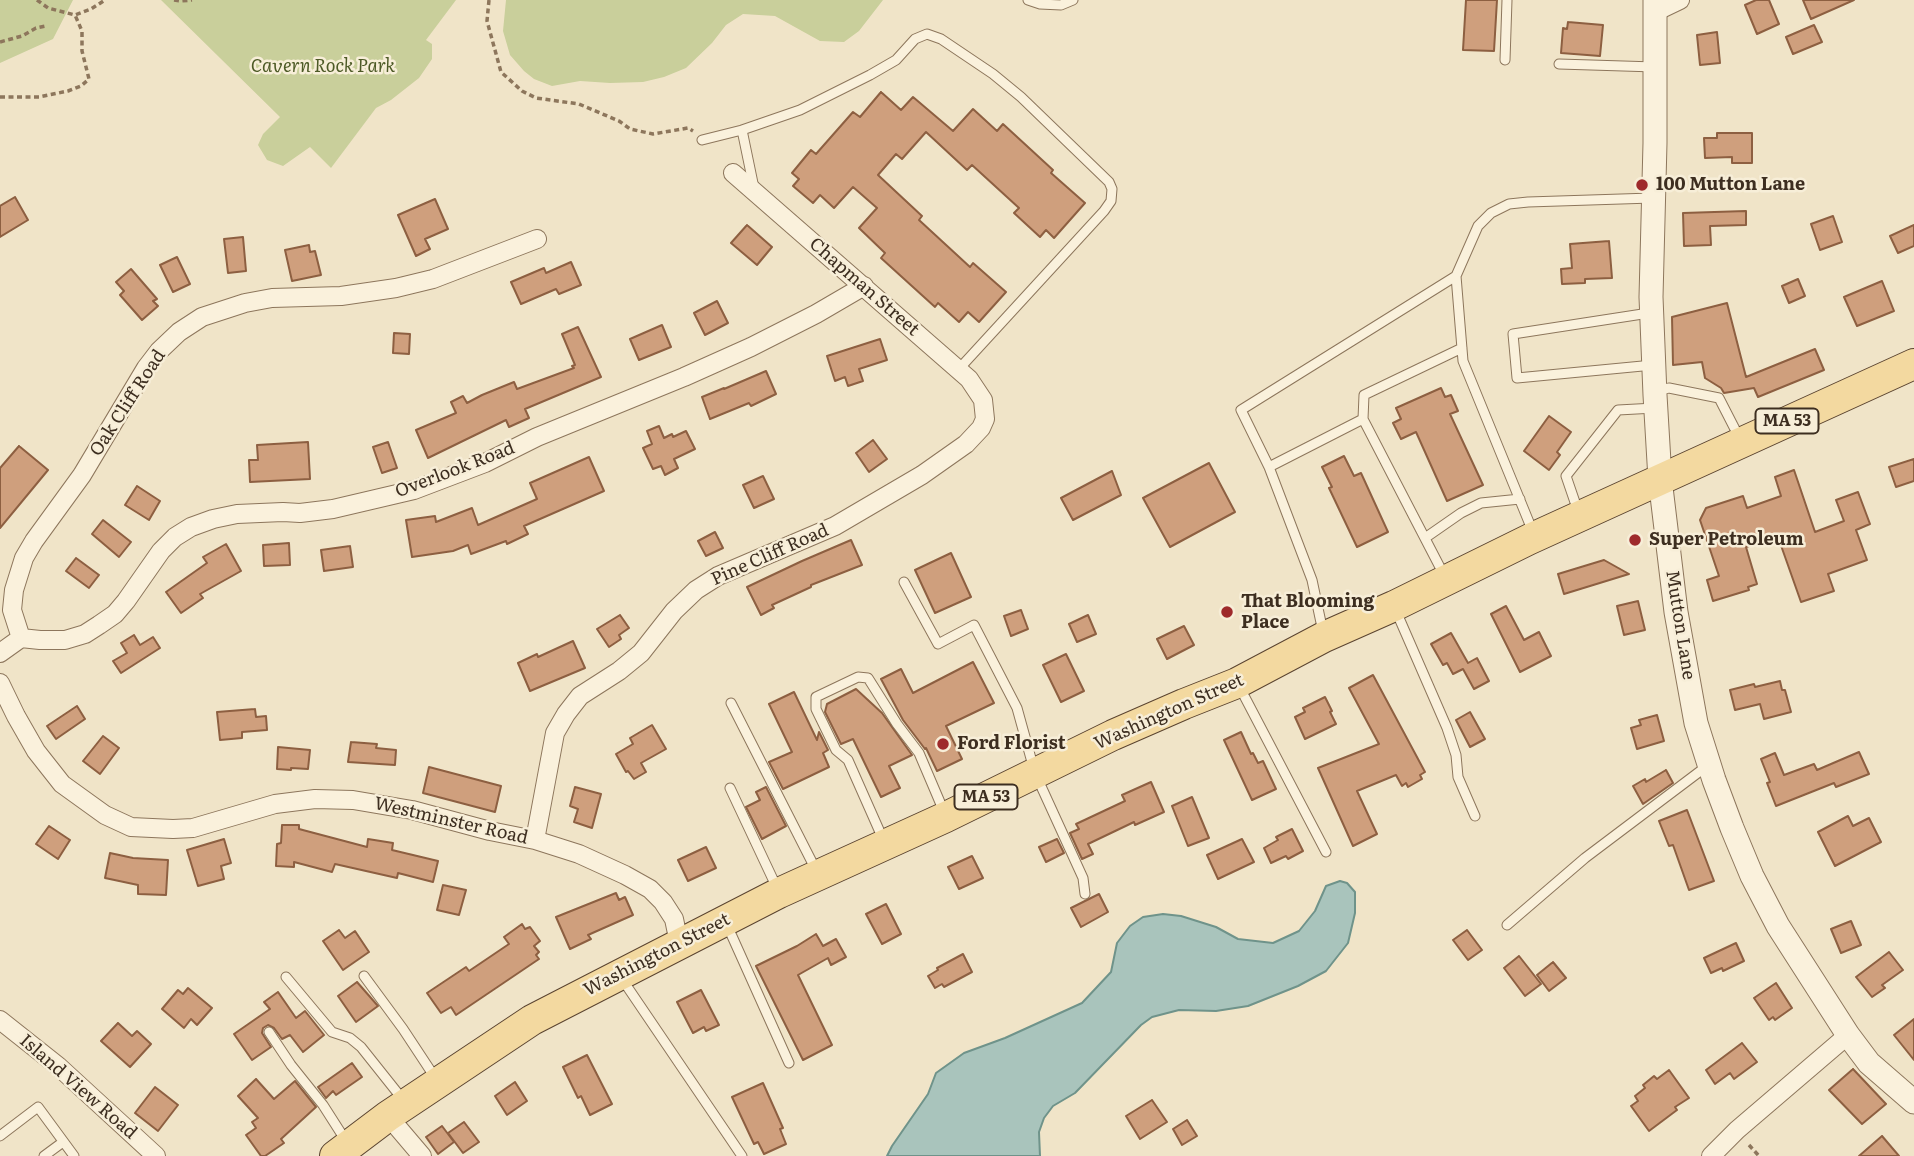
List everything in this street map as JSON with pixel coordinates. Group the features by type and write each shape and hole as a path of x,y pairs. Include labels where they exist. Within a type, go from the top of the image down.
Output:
{"main road":[{"name":"Washington Street","path":"342,1151 532,1020 678,943 1160,714 1237,683 1324,637 1535,537 1914,363"}],"street":[{"path":"1655,6 1680,0"},
{"name":"Mutton Lane","path":"1655,6 1651,313 1655,400 1660,479 1676,612 1696,723 1709,765 1752,876 1778,926 1869,1063 1914,1102"},
{"name":"Chapman Street","path":"733,173 958,370 978,391 986,409"},
{"name":"Oak Cliff Road","path":"21,638 12,610 14,590 24,558 82,475 146,368 179,332 202,317 245,303 272,298 341,296 396,288 433,279 537,239"},
{"name":"Overlook Road","path":"21,638 65,640 85,634 99,625 115,614 175,537 191,527 237,514 300,513 334,509 414,490 485,463 537,437 751,347 864,286"},
{"name":"Pine Cliff Road","path":"535,840 555,733 580,696 641,653 674,611 696,590 719,576 835,526 922,475 975,436 985,419 986,409"},
{"path":"0,653 21,638"},
{"name":"Westminster Road","path":"0,683 36,751 62,784 105,816 131,827 193,828 275,804 315,799 353,800 412,810 535,840 579,854 650,889 674,919 678,943"},
{"name":"Island View Road","path":"0,1020 58,1066 156,1156"},
{"path":"1711,1156 1737,1130 1848,1035"},
{"path":"398,1110 422,1156"}],"lane":[{"path":"1028,0 1060,5 1073,0"},
{"path":"1505,60 1507,0"},
{"path":"702,140 800,110 896,60 915,39 927,34 941,39 993,74 1021,97 1103,174 1112,189 1111,201 958,370"},
{"path":"1559,64 1655,67"},
{"path":"741,130 755,192"},
{"path":"1535,537 1463,361 1456,276 1478,226 1491,213 1509,204 1653,198"},
{"path":"1324,637 1312,580 1269,467 1241,410 1456,276"},
{"path":"1651,313 1513,334 1517,378 1653,365"},
{"path":"1447,580 1363,419 1364,395 1462,348"},
{"path":"1580,516 1566,476 1618,410 1655,400 1669,388 1719,398 1741,442"},
{"path":"1269,467 1363,419"},
{"path":"1425,538 1461,513 1481,503 1520,499"},
{"path":"904,582 938,644 974,625 1017,708 1035,773 1083,878 1085,894"},
{"path":"1394,606 1447,728 1456,755 1458,776 1475,816"},
{"path":"885,844 848,760 836,750 816,709 816,697 858,677 868,678 919,753 946,817"},
{"path":"1237,683 1326,852"},
{"path":"731,703 818,875"},
{"path":"1507,925 1585,858 1709,765"},
{"path":"730,788 779,893"},
{"path":"725,920 789,1063"},
{"path":"619,974 742,1156"},
{"path":"286,976 332,1032 350,1038 361,1047 398,1110"},
{"path":"364,976 439,1083"},
{"path":"269,1032 323,1105 342,1151"},
{"path":"0,1136 38,1107 74,1156"},
{"path":"44,1156 63,1142"}],"path":[{"path":"37,0 48,8 75,15 105,0"},
{"path":"174,0 192,0"},
{"path":"489,0 487,21 501,72 523,91 536,98 579,104 619,121 630,129 653,134 688,128 702,140"},
{"path":"0,97 39,97 68,91 81,86 89,79 82,51 82,32 75,15"},
{"path":"0,42 46,26"}],"green space":[{"path":"0,0 73,0 53,39 0,63"},
{"name":"Cavern Rock Park","path":"161,0 456,0 426,40 432,44 432,59 419,78 376,108 331,168 310,147 283,166 267,160 258,145 263,134 280,117"},
{"path":"506,0 883,0 859,31 844,42 820,41 775,16 743,14 726,25 686,68 664,77 643,82 580,81 552,86 534,79 510,55 503,31"}],"water":[{"path":"1340,881 1347,883 1355,892 1355,913 1348,943 1326,971 1298,986 1248,1006 1216,1011 1179,1010 1152,1017 1075,1093 1053,1106 1044,1118 1039,1132 1040,1156 887,1156 928,1094 936,1073 964,1053 1005,1038 1082,1003 1111,972 1117,943 1130,926 1143,917 1163,914 1181,916 1216,927 1238,939 1273,943 1299,931 1315,911 1326,886"}],"building":[{"path":"1466,0 1497,0 1494,51 1463,50"},
{"path":"1756,0 1769,0 1779,24 1757,34 1745,5"},
{"path":"1803,0 1854,0 1811,19"},
{"path":"1568,22 1603,25 1600,56 1561,53 1563,28 1567,29"},
{"path":"1814,25 1822,42 1793,54 1786,37"},
{"path":"1717,32 1720,63 1700,65 1697,35"},
{"path":"881,92 901,110 913,97 953,131 973,109 997,131 1003,124 1085,203 1054,238 1046,230 1040,237 1014,213 1019,208 972,165 967,170 926,132 902,159 896,154 878,175 922,216 919,220 970,267 973,263 1006,292 979,322 968,312 959,322 938,303 935,307 881,258 885,253 859,228 877,208 853,187 834,208 820,195 813,203 793,186 799,179 792,173 811,150 816,154 853,112 860,117"},
{"path":"1717,133 1752,133 1752,163 1732,163 1732,157 1705,158 1704,138 1717,138"},
{"path":"15,197 28,220 0,237 0,206"},
{"path":"435,199 448,229 425,239 430,249 416,256 398,215"},
{"path":"1746,211 1746,225 1710,226 1711,245 1684,246 1683,213"},
{"path":"1833,216 1842,242 1820,250 1811,224"},
{"path":"747,225 772,247 757,265 731,243"},
{"path":"1914,225 1914,246 1898,253 1890,236"},
{"path":"243,237 246,271 228,273 224,239"},
{"path":"1609,241 1612,278 1585,279 1585,283 1562,284 1561,269 1572,268 1570,244"},
{"path":"309,245 310,252 315,251 321,275 292,281 285,250"},
{"path":"177,257 190,284 173,292 160,265"},
{"path":"571,262 581,285 559,294 556,289 521,304 511,282 544,268 546,273"},
{"path":"131,269 157,299 153,301 158,306 142,320 120,295 124,291 116,282"},
{"path":"1798,279 1805,296 1789,303 1782,286"},
{"path":"1882,281 1894,311 1857,326 1844,297"},
{"path":"717,301 728,323 705,335 694,313"},
{"path":"1727,303 1746,377 1815,349 1824,370 1758,397 1754,388 1724,393 1705,378 1702,362 1673,365 1672,317"},
{"path":"662,325 671,347 639,360 630,339"},
{"path":"578,327 601,377 525,409 529,418 509,427 506,420 428,458 416,430 456,413 451,402 463,396 467,403 514,382 517,389 574,368 562,334"},
{"path":"394,333 410,334 409,354 393,353"},
{"path":"880,339 887,360 859,369 863,381 848,386 845,377 835,381 827,356"},
{"path":"766,371 776,394 751,406 749,403 710,419 702,397"},
{"path":"1441,388 1445,397 1451,395 1458,411 1450,414 1483,485 1447,501 1416,432 1401,439 1393,423 1401,419 1396,408"},
{"path":"1549,416 1571,432 1549,470 1524,451"},
{"path":"659,426 664,438 686,431 695,449 674,459 678,468 665,475 661,466 653,469 643,448 652,444 647,431"},
{"path":"873,440 887,459 869,472 856,453"},
{"path":"308,442 310,479 250,482 249,460 258,460 257,445"},
{"path":"388,442 397,468 382,473 373,447"},
{"path":"19,446 48,470 0,528 0,468"},
{"path":"1344,456 1354,476 1361,473 1388,532 1357,547 1322,467"},
{"path":"589,457 604,491 524,526 528,534 507,544 506,541 471,554 468,545 453,551 412,557 406,520 435,516 436,522 472,508 478,525 537,499 530,483"},
{"path":"1914,459 1914,481 1896,487 1889,467"},
{"path":"1209,463 1235,512 1170,547 1143,498"},
{"path":"1794,470 1815,532 1844,521 1836,500 1858,492 1870,524 1856,530 1867,560 1828,574 1834,591 1801,602 1778,537 1746,547 1757,584 1748,587 1749,590 1713,601 1707,580 1719,576 1700,520 1706,508 1743,496 1747,508 1781,496 1775,477"},
{"path":"1112,471 1121,495 1073,520 1061,498"},
{"path":"763,476 774,499 754,508 743,485"},
{"path":"137,486 160,501 149,520 125,505"},
{"path":"103,520 131,542 119,557 92,534"},
{"path":"715,532 723,548 706,556 698,541"},
{"path":"851,540 862,565 811,585 772,605 774,608 761,615 747,587"},
{"path":"289,543 290,565 264,566 263,545"},
{"path":"226,544 241,571 200,594 203,598 181,613 166,592 207,563 203,557"},
{"path":"350,546 353,567 324,571 321,550"},
{"path":"951,553 971,597 935,613 915,570"},
{"path":"76,558 99,575 89,588 66,571"},
{"path":"1604,560 1629,574 1564,594 1558,574"},
{"path":"1638,601 1645,630 1624,635 1617,606"},
{"path":"1506,606 1524,640 1539,632 1551,656 1520,672 1491,614"},
{"path":"1021,610 1028,629 1011,636 1004,616"},
{"path":"620,615 629,628 619,635 621,639 609,647 597,629"},
{"path":"1088,615 1096,634 1077,642 1069,624"},
{"path":"1184,626 1194,645 1167,659 1157,639"},
{"path":"1451,633 1468,663 1477,658 1489,681 1474,689 1463,669 1453,674 1447,663 1443,665 1431,644"},
{"path":"134,635 140,645 153,637 160,648 121,673 113,661 127,653 121,643"},
{"path":"573,641 585,668 530,691 518,663"},
{"path":"1066,654 1084,691 1061,702 1043,665"},
{"path":"973,662 994,703 946,726 962,759 937,771 926,748 903,720 881,679 901,669 913,693"},
{"path":"1373,675 1425,772 1420,775 1422,779 1408,787 1406,783 1402,786 1396,775 1357,791 1377,834 1353,846 1318,768 1379,744 1349,688"},
{"path":"1780,681 1791,712 1764,719 1760,704 1735,710 1730,690"},
{"path":"856,689 882,713 912,755 889,766 900,788 881,797 853,739 841,744 825,712 827,704"},
{"path":"794,692 817,740 819,732 828,750 823,753 829,767 783,789 769,762 792,752 769,704"},
{"path":"1325,697 1336,724 1305,739 1295,717 1305,712 1303,708"},
{"path":"77,706 85,719 56,739 47,726"},
{"path":"255,709 256,717 266,716 267,730 242,732 242,738 220,740 217,712"},
{"path":"1470,712 1485,739 1470,747 1456,720"},
{"path":"1657,715 1664,741 1637,749 1631,728 1641,725 1639,720"},
{"path":"652,725 666,749 641,763 646,772 634,779 626,772 616,754 633,744 630,738"},
{"path":"1241,732 1251,754 1253,753 1258,763 1263,761 1276,789 1252,800 1224,740"},
{"path":"103,736 119,748 100,774 83,761"},
{"path":"351,742 377,744 376,748 396,750 395,765 348,762"},
{"path":"278,747 310,750 308,769 277,769"},
{"path":"1859,752 1869,774 1836,787 1834,783 1776,806 1761,759 1775,753 1784,775 1814,764 1817,770"},
{"path":"429,767 501,786 495,812 423,793"},
{"path":"1666,770 1673,783 1643,804 1633,786"},
{"path":"1151,782 1164,812 1135,825 1134,822 1088,844 1093,854 1082,859 1070,833 1079,829 1076,824 1125,801 1122,795"},
{"path":"575,787 601,794 592,828 574,822 578,809 570,806"},
{"path":"766,787 786,826 762,839 746,807 760,800 756,792"},
{"path":"1192,797 1209,838 1188,846 1172,806"},
{"path":"1687,810 1714,881 1689,890 1673,845 1669,846 1659,821"},
{"path":"1848,816 1853,826 1869,818 1881,842 1835,866 1818,832"},
{"path":"282,825 299,825 299,829 367,847 368,839 393,843 392,850 438,861 433,882 398,873 397,878 335,864 332,872 294,862 294,867 276,866 277,844 281,843"},
{"path":"49,826 70,840 58,859 36,844"},
{"path":"1292,829 1303,851 1288,859 1286,856 1271,863 1264,848 1278,840 1276,837"},
{"path":"224,839 231,863 221,866 224,879 198,886 187,850"},
{"path":"1057,839 1064,853 1046,862 1039,847"},
{"path":"1242,839 1254,862 1218,879 1207,855"},
{"path":"706,847 716,868 688,881 678,860"},
{"path":"110,853 133,858 168,860 166,895 138,894 138,885 105,878"},
{"path":"972,856 983,878 959,889 948,867"},
{"path":"443,885 466,890 459,915 437,910"},
{"path":"616,893 619,900 625,897 633,915 588,935 591,939 570,949 556,917"},
{"path":"1099,894 1108,912 1081,927 1071,908"},
{"path":"886,904 901,934 882,944 866,914"},
{"path":"1851,921 1861,945 1841,953 1831,929"},
{"path":"522,924 525,929 530,927 540,941 534,946 539,952 536,955 539,959 456,1015 451,1007 441,1013 427,993 466,967 469,971 509,944 504,937"},
{"path":"339,930 345,938 355,931 369,952 343,970 323,941"},
{"path":"1467,930 1482,950 1468,960 1453,940"},
{"path":"816,934 823,946 836,939 846,957 831,965 828,958 798,975 832,1045 803,1060 756,966"},
{"path":"1736,943 1744,961 1723,971 1722,968 1711,973 1704,958"},
{"path":"1889,952 1903,970 1882,985 1885,988 1872,997 1856,977"},
{"path":"963,954 972,972 944,987 942,984 935,988 928,976"},
{"path":"1519,956 1541,984 1525,996 1504,968"},
{"path":"1553,962 1566,978 1549,991 1537,975"},
{"path":"357,982 378,1006 356,1022 338,996"},
{"path":"1776,983 1792,1008 1775,1020 1773,1017 1769,1020 1754,998"},
{"path":"188,988 212,1008 197,1025 191,1019 184,1028 162,1009 178,990 183,994"},
{"path":"701,990 719,1025 706,1031 704,1027 693,1033 677,1002"},
{"path":"278,992 296,1018 305,1011 324,1035 303,1052 290,1035 282,1039 274,1028 268,1025 263,1028 262,1033 271,1047 252,1060 234,1034 270,1009 264,1002"},
{"path":"1914,1019 1914,1060 1894,1035"},
{"path":"118,1023 132,1036 137,1031 151,1044 130,1067 101,1041"},
{"path":"1742,1043 1757,1062 1734,1079 1730,1073 1715,1084 1706,1070"},
{"path":"587,1055 612,1104 590,1115 581,1096 578,1098 563,1067"},
{"path":"352,1063 362,1077 336,1095 333,1091 326,1098 318,1087"},
{"path":"1853,1069 1886,1104 1862,1124 1829,1090"},
{"path":"1669,1070 1689,1098 1649,1131 1631,1106 1638,1101 1635,1096 1645,1088 1643,1085 1654,1076 1657,1079"},
{"path":"256,1079 274,1099 295,1081 316,1107 281,1139 284,1143 265,1156 261,1156 246,1135 256,1128 252,1122 258,1118 238,1096"},
{"path":"515,1082 527,1101 507,1115 495,1096"},
{"path":"763,1083 783,1128 780,1129 786,1144 764,1154 758,1142 754,1144 732,1097"},
{"path":"155,1087 178,1105 158,1131 135,1113"},
{"path":"1152,1100 1167,1122 1140,1139 1126,1116"},
{"path":"1187,1120 1197,1136 1182,1145 1173,1129"},
{"path":"464,1122 479,1142 463,1153 448,1133"},
{"path":"442,1126 454,1142 438,1154 426,1137"},
{"path":"1882,1136 1899,1156 1859,1156"}],"place":[{"name":"100 Mutton Lane","path":"1642,185"},
{"name":"Super Petroleum","path":"1635,540"},
{"name":"That Blooming Place","path":"1227,612"},
{"name":"Ford Florist","path":"943,744"}]}
